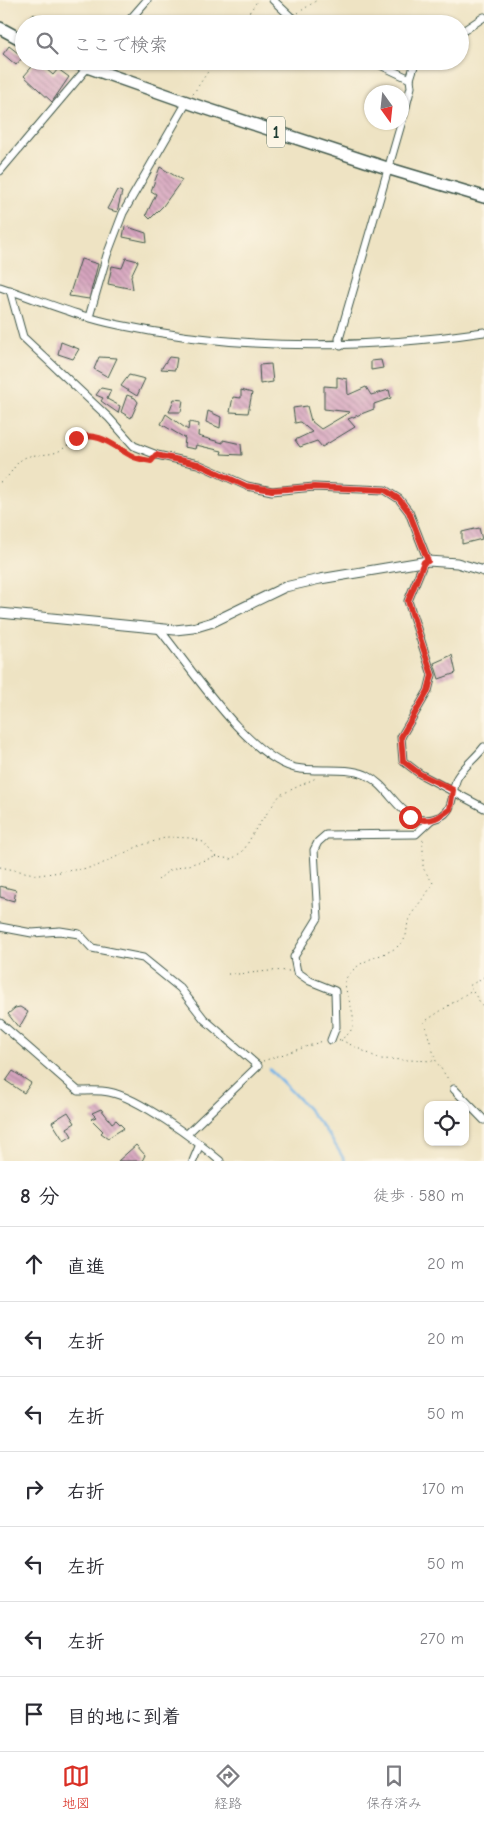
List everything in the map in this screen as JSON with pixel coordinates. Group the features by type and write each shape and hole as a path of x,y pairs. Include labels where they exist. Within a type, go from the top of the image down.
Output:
{"main road":[{"path":"0,28 15,36"},
{"name":"1","path":"103,70 187,102 390,169 484,197"}],"street":[{"path":"134,15 147,0"},
{"path":"273,0 289,15"},
{"path":"469,27 484,16"},
{"path":"0,171 86,70"},
{"path":"391,70 410,79"},
{"path":"341,346 339,339 390,169 411,86 410,79 413,70"},
{"path":"89,316 109,247 123,214 187,102"},
{"path":"0,287 118,325 226,343 341,346 418,342 484,332"},
{"path":"10,290 15,315 23,337 108,418 134,446 156,455 198,464 246,486 272,490 314,487 385,490 399,499 409,512 426,561 408,601 432,675 428,691 401,737 403,761 420,774 484,808"},
{"path":"0,613 159,629 193,628 213,622 284,587 320,579 426,561 457,563 484,571"},
{"path":"159,629 224,712 276,760 295,768 338,770 366,775 381,785 410,817 420,821 431,820 441,816 450,809 453,790 458,776 484,747"},
{"path":"331,1040 336,1027 335,991 310,981 297,972 294,957 318,918 314,850 318,842 326,835 416,834 431,820"},
{"path":"0,927 32,933 60,931 79,934 92,948 143,958 180,988 204,1019 258,1066 187,1134"},
{"path":"0,1023 78,1091 108,1091 123,1096 187,1134 220,1161"},
{"path":"454,1089 484,1120"},
{"path":"192,1161 200,1144"}],"path":[{"path":"247,15 258,0"},
{"path":"294,15 317,0"},
{"path":"187,102 210,70"},
{"path":"0,482 4,480 21,460 58,452 76,438 86,435 96,436 134,457 151,461 156,455"},
{"path":"158,880 168,871 216,857 232,859 244,850 255,830 280,795 318,778"},
{"path":"0,867 39,875 95,867 146,844 168,837 191,838 203,842 216,857"},
{"path":"340,1040 352,1029 353,1006 345,980 352,969 360,963 397,946 404,940 408,921 433,883 423,868 423,840"},
{"path":"228,974 268,970 297,972"},
{"path":"484,977 469,986 484,1008"},
{"path":"454,1089 436,1061 424,1022 472,990"},
{"path":"258,1066 270,1057 331,1040 340,1040 380,1059 436,1061"}],"building":[{"path":"9,46 15,51 15,64 3,54"},
{"path":"29,70 47,70 53,75 59,70 69,77 52,102 24,76"},
{"path":"160,167 182,180 163,206 150,219 146,215 156,194 151,191"},
{"path":"117,190 122,192 117,212 107,209"},
{"path":"125,226 146,233 147,242 123,237"},
{"path":"126,258 138,261 131,276 133,289 108,284 112,266 122,268"},
{"path":"81,259 98,264 89,299 69,296"},
{"path":"61,342 79,349 73,359 58,354"},
{"path":"99,357 117,358 108,377 94,369"},
{"path":"169,357 177,358 175,370 161,369"},
{"path":"381,360 383,368 371,370 371,361"},
{"path":"271,364 273,382 260,384 259,365"},
{"path":"129,375 145,379 137,396 121,386"},
{"path":"337,377 347,379 348,395 366,387 371,395 389,390 391,398 374,404 374,409 348,419 355,427 322,447 317,441 300,447 295,440 312,432 300,422 295,423 293,408 307,406 311,421 321,429 350,412 324,409 324,386 337,387"},
{"path":"101,388 111,390 107,399 120,406 118,413 101,401 103,398 96,395"},
{"path":"241,390 252,393 248,413 230,412 233,397 241,398"},
{"path":"127,395 135,398 138,402 131,418 121,412"},
{"path":"174,399 183,400 181,412 169,412"},
{"path":"208,411 221,417 220,428 206,422"},
{"path":"166,414 188,430 189,422 199,424 198,436 223,443 223,440 241,444 242,455 221,454 222,451 196,445 195,449 184,447 185,438 161,424"},
{"path":"479,528 482,539 462,544 462,532"},
{"path":"452,655 456,673 439,679 434,663"},
{"path":"0,886 16,890 14,901 0,897"},
{"path":"20,1007 28,1012 19,1028 8,1014 15,1008"},
{"path":"13,1071 31,1083 24,1093 6,1081"},
{"path":"101,1109 112,1123 116,1120 124,1128 108,1138 101,1133 103,1131 91,1119 96,1117 92,1113"},
{"path":"68,1112 75,1123 67,1128 72,1136 64,1141 52,1122"},
{"path":"136,1145 145,1155 142,1161 118,1161"}],"waterway":[{"path":"269,1069 310,1112 329,1135 345,1161"}],"route":[{"path":"76,438 86,435 96,436 134,457 151,461 156,455 198,464 246,486 272,490 314,487 385,490 399,499 409,512 428,561 424,562 408,601 432,675 428,691 401,737 403,761 420,774 453,790 450,809 441,816 427,821 420,821 410,817"}]}
